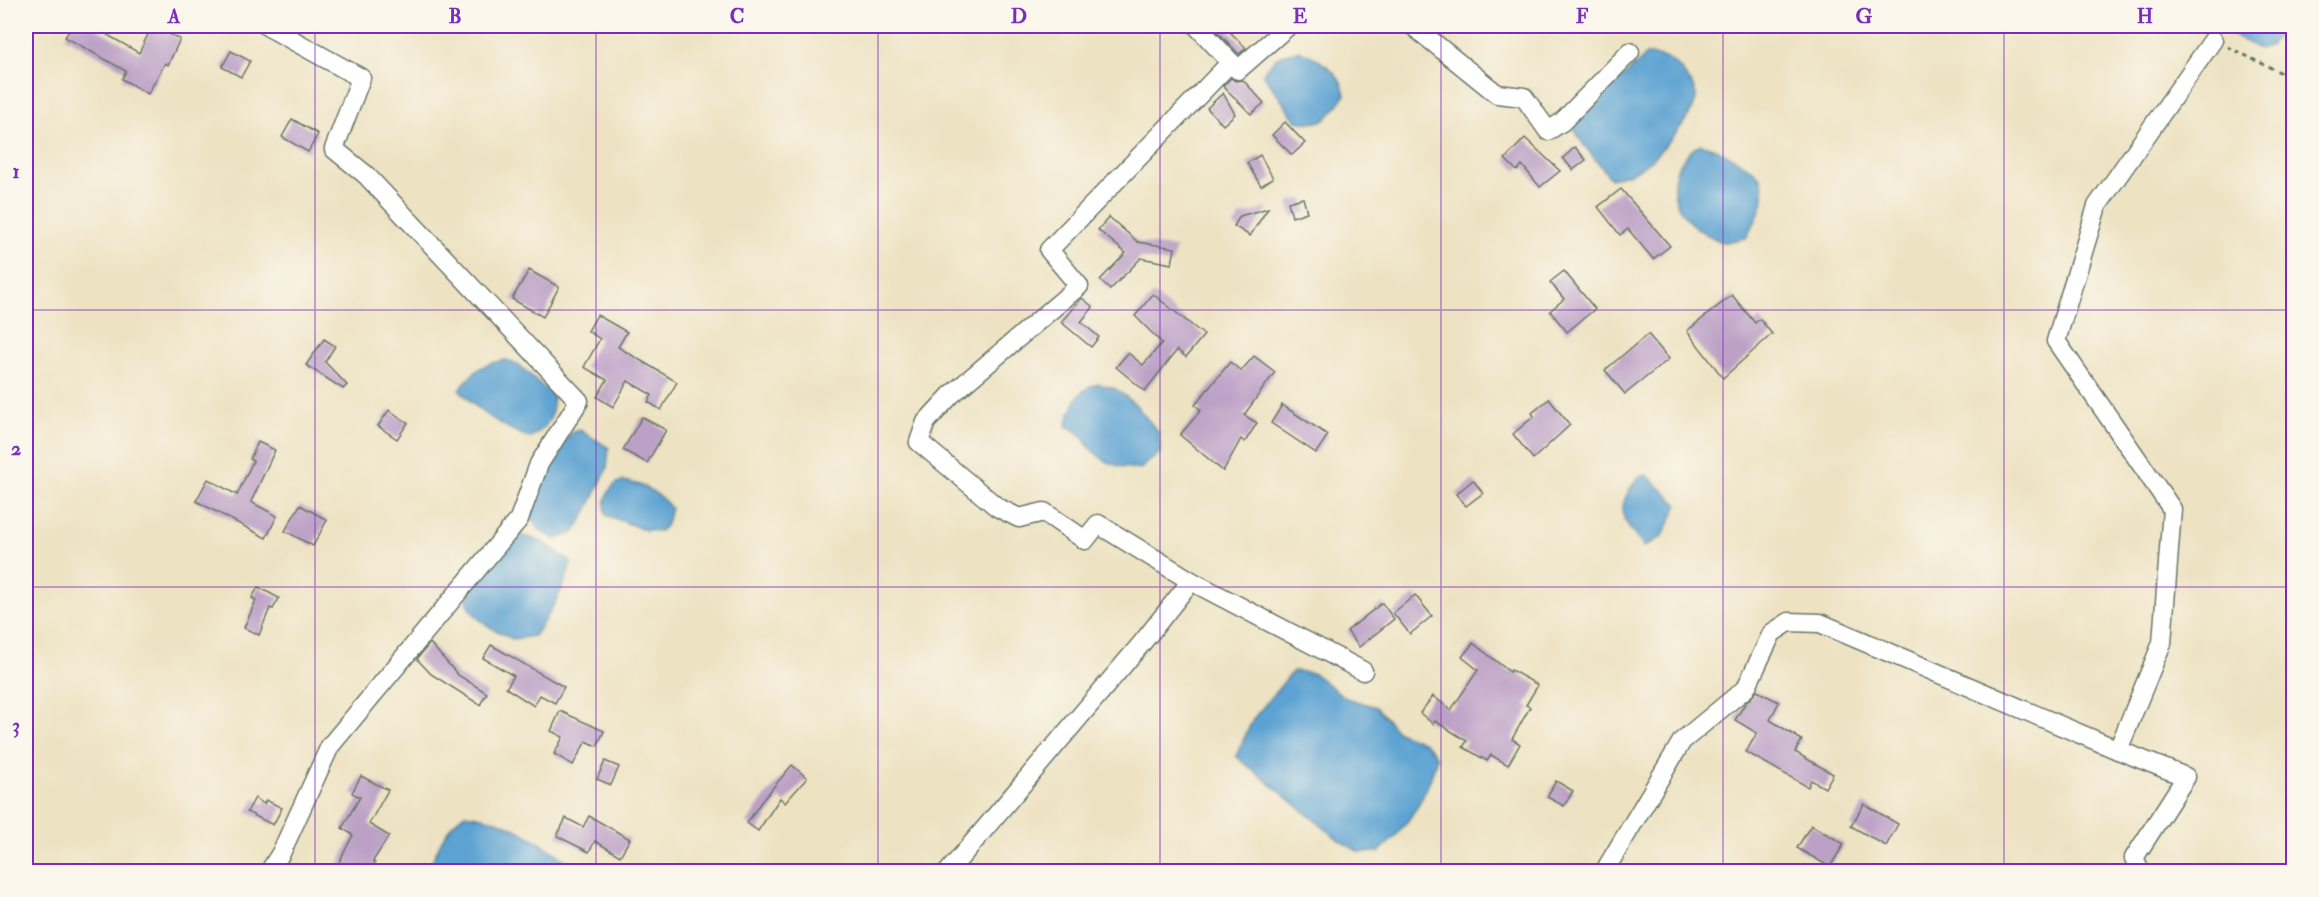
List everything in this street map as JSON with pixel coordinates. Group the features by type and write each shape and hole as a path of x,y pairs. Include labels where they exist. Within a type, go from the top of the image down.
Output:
{"street":[{"path":"267,26 361,78 334,148 366,175 579,401 539,464 519,519 330,746 281,854 269,872"},
{"path":"1197,26 1238,70 1288,26"},
{"path":"1413,26 1497,94 1524,97 1548,132 1562,122 1630,52"},
{"path":"2118,750 2162,643 2172,509 2056,341 2097,206 2213,40"},
{"path":"1231,62 1049,250 1079,286 951,394 926,422 919,442 997,507 1019,518 1044,512 1085,540 1098,524 1191,581 1363,671"},
{"path":"948,872 1142,644 1191,581"},
{"path":"1604,872 1682,741 1746,688 1772,633 1788,622 1820,623 2186,777 2134,858 2141,872"}],"path":[{"path":"2193,26 2213,40 2294,79"}],"water":[{"path":"2216,26 2280,26 2281,30 2271,45 2259,49"},
{"path":"1300,51 1329,67 1340,80 1345,95 1330,114 1313,123 1296,121 1263,74 1278,57"},
{"path":"1646,55 1658,56 1677,65 1693,86 1696,99 1680,128 1653,158 1631,173 1611,179 1583,144 1572,125"},
{"path":"1701,144 1729,155 1759,176 1763,200 1758,216 1746,238 1726,242 1716,240 1693,225 1683,214 1677,202 1674,190 1679,165"},
{"path":"506,360 518,364 553,396 549,421 542,430 530,438 491,418 459,389 479,369"},
{"path":"1099,384 1116,389 1135,404 1159,433 1160,453 1140,469 1109,463 1098,456 1080,435 1066,426 1076,399 1085,389"},
{"path":"580,430 609,448 607,469 574,533 556,539 542,532 527,514 565,440 573,432"},
{"path":"1647,475 1678,505 1663,536 1644,547 1625,520 1623,505 1638,477"},
{"path":"624,481 650,490 671,508 667,524 660,531 645,530 606,515 605,504 610,489"},
{"path":"516,535 538,541 571,562 556,601 534,636 513,639 478,618 467,598"},
{"path":"1293,671 1313,673 1346,698 1376,707 1398,732 1425,743 1437,757 1428,785 1416,809 1399,832 1379,852 1359,852 1340,841 1236,756 1253,719"},
{"path":"465,814 494,820 521,831 570,863 572,871 428,871 447,832"}],"building":[{"path":"72,26 92,26 139,53 152,26 180,39 168,65 165,63 148,94 122,79 126,71 65,37"},
{"path":"1212,26 1224,26 1246,48 1239,54"},
{"path":"231,51 250,61 241,77 222,67"},
{"path":"1231,78 1235,81 1243,80 1264,103 1251,114 1223,86"},
{"path":"1223,93 1235,114 1223,125 1207,108"},
{"path":"292,119 318,134 308,152 282,137"},
{"path":"1285,122 1305,143 1292,155 1272,135"},
{"path":"1525,138 1560,171 1540,187 1522,165 1517,171 1505,159"},
{"path":"1575,147 1586,160 1573,170 1563,158"},
{"path":"1260,155 1273,178 1261,186 1247,163"},
{"path":"1621,189 1670,246 1653,259 1628,229 1620,235 1598,207"},
{"path":"1303,198 1307,212 1292,217 1288,202"},
{"path":"1268,208 1250,236 1234,226 1240,216"},
{"path":"1109,217 1138,242 1175,248 1172,264 1141,258 1110,290 1100,280 1126,253 1098,230"},
{"path":"529,270 559,287 543,317 512,299"},
{"path":"1564,271 1595,309 1567,332 1550,311 1564,299 1550,282"},
{"path":"1153,294 1204,335 1186,357 1177,350 1145,391 1116,367 1128,353 1143,365 1162,343 1135,316"},
{"path":"1732,295 1755,323 1760,319 1772,334 1723,378 1687,331"},
{"path":"1082,298 1093,307 1081,322 1099,337 1091,347 1061,322"},
{"path":"597,315 627,332 618,347 677,382 661,410 648,402 652,395 628,381 613,407 597,397 607,380 584,367 600,339 588,331"},
{"path":"1648,334 1669,359 1625,394 1605,370"},
{"path":"324,339 335,346 325,362 347,385 343,389 306,365"},
{"path":"1254,356 1275,372 1244,415 1257,423 1245,442 1241,439 1223,471 1180,435 1201,410 1195,405 1230,362 1241,371"},
{"path":"1549,399 1570,425 1533,459 1513,434 1534,416 1532,413"},
{"path":"1282,405 1328,435 1316,453 1271,423"},
{"path":"389,410 408,423 397,439 378,426"},
{"path":"642,417 666,430 647,463 623,450"},
{"path":"258,442 275,450 251,502 277,516 266,538 196,501 208,479 237,495 253,461 250,459"},
{"path":"1473,480 1483,493 1466,506 1456,494"},
{"path":"300,505 327,520 313,546 285,531"},
{"path":"258,587 279,598 273,609 270,608 259,635 244,628 256,600 252,598"},
{"path":"1415,595 1432,616 1410,634 1393,613"},
{"path":"1382,603 1394,619 1359,647 1347,631"},
{"path":"430,643 458,675 487,693 480,705 431,674 417,659"},
{"path":"1473,643 1510,672 1511,670 1538,685 1526,705 1530,707 1512,739 1520,744 1508,765 1491,755 1487,761 1463,747 1467,741 1435,721 1433,724 1420,713 1433,696 1451,710 1478,670 1462,657"},
{"path":"491,645 564,687 555,703 540,695 534,706 506,688 514,676 483,658"},
{"path":"1757,691 1779,702 1770,720 1802,740 1795,752 1833,774 1825,788 1811,780 1808,787 1746,752 1757,733 1735,720 1744,705"},
{"path":"560,711 604,731 597,746 586,741 573,765 554,754 563,737 551,731"},
{"path":"605,761 619,767 611,785 597,779"},
{"path":"792,765 807,778 785,803 780,798 758,831 747,823 761,802"},
{"path":"361,776 388,790 369,824 389,836 373,861 375,863 370,872 334,872 353,835 342,828 360,797 352,793"},
{"path":"1556,781 1573,791 1564,806 1547,797"},
{"path":"255,798 264,804 266,800 282,808 273,825 247,812"},
{"path":"1864,804 1898,824 1886,846 1851,826"},
{"path":"589,816 630,839 620,856 595,841 589,852 557,836 566,818 583,827"},
{"path":"1811,825 1844,844 1830,867 1797,848"}]}
